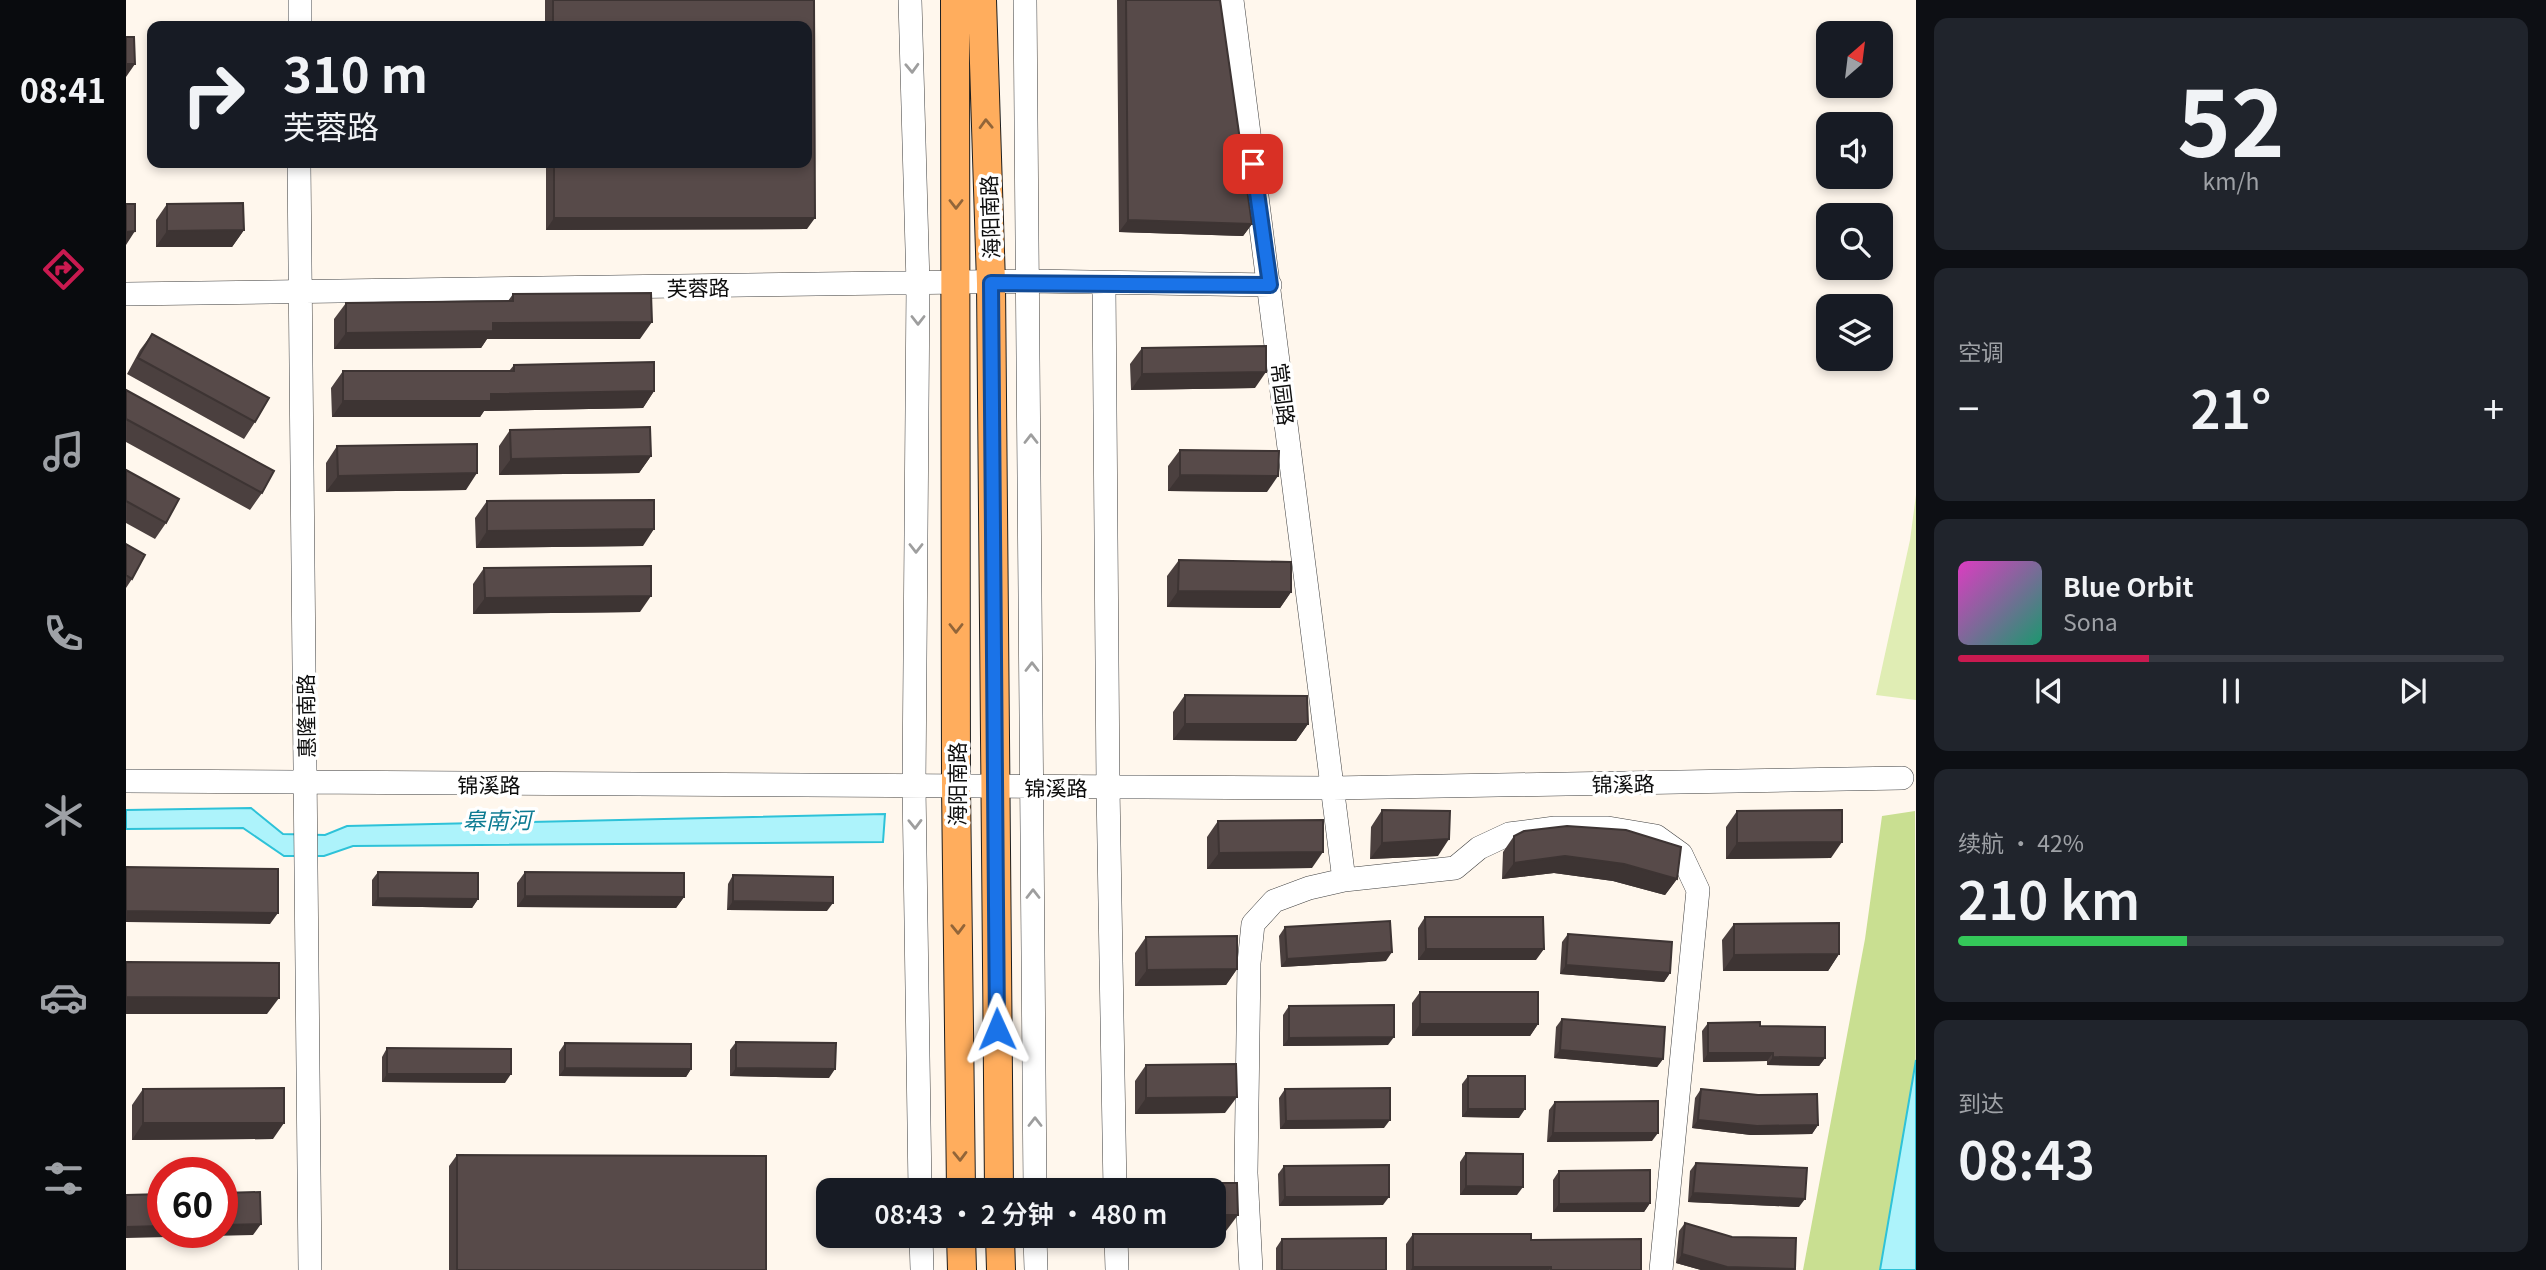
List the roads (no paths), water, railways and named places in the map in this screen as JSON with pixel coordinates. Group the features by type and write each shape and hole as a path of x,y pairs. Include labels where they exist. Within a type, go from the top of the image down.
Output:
{"main road":[{"name":"海阳南路","path":"955,0 956,787 961,1178"},
{"name":"海阳南路","path":"982,0 991,283 993,787 999,1178"},
{"path":"961,1248 962,1270"},
{"path":"1000,1248 1001,1270"}],"street":[{"path":"300,0 300,21"},
{"path":"910,0 918,284 914,786 920,1178"},
{"path":"1025,0 1030,281 1035,1178"},
{"name":"常园路","path":"1232,0 1344,880"},
{"name":"惠隆南路","path":"299,168 310,1270"},
{"name":"芙蓉路","path":"126,294 299,294 1030,281 1270,285"},
{"path":"1104,284 1115,1178"},
{"name":"锦溪路","path":"126,781 1333,788 1902,778"},
{"path":"1251,1270 1246,1101 1249,963 1253,924 1274,901 1309,888 1344,880 1455,868 1479,848 1509,834 1555,828 1608,828 1656,836 1681,854 1698,890 1661,1270"},
{"path":"921,1248 922,1270"},
{"path":"1035,1248 1036,1270"},
{"path":"1116,1248 1117,1270"}],"water":[{"path":"251,808 283,834 325,835 347,826 885,814 883,842 353,846 324,856 284,856 243,828 126,829 126,810"},
{"path":"1916,1060 1916,1270 1880,1270"}],"water label":[{"name":"皋南河","path":"497,819"}]}
